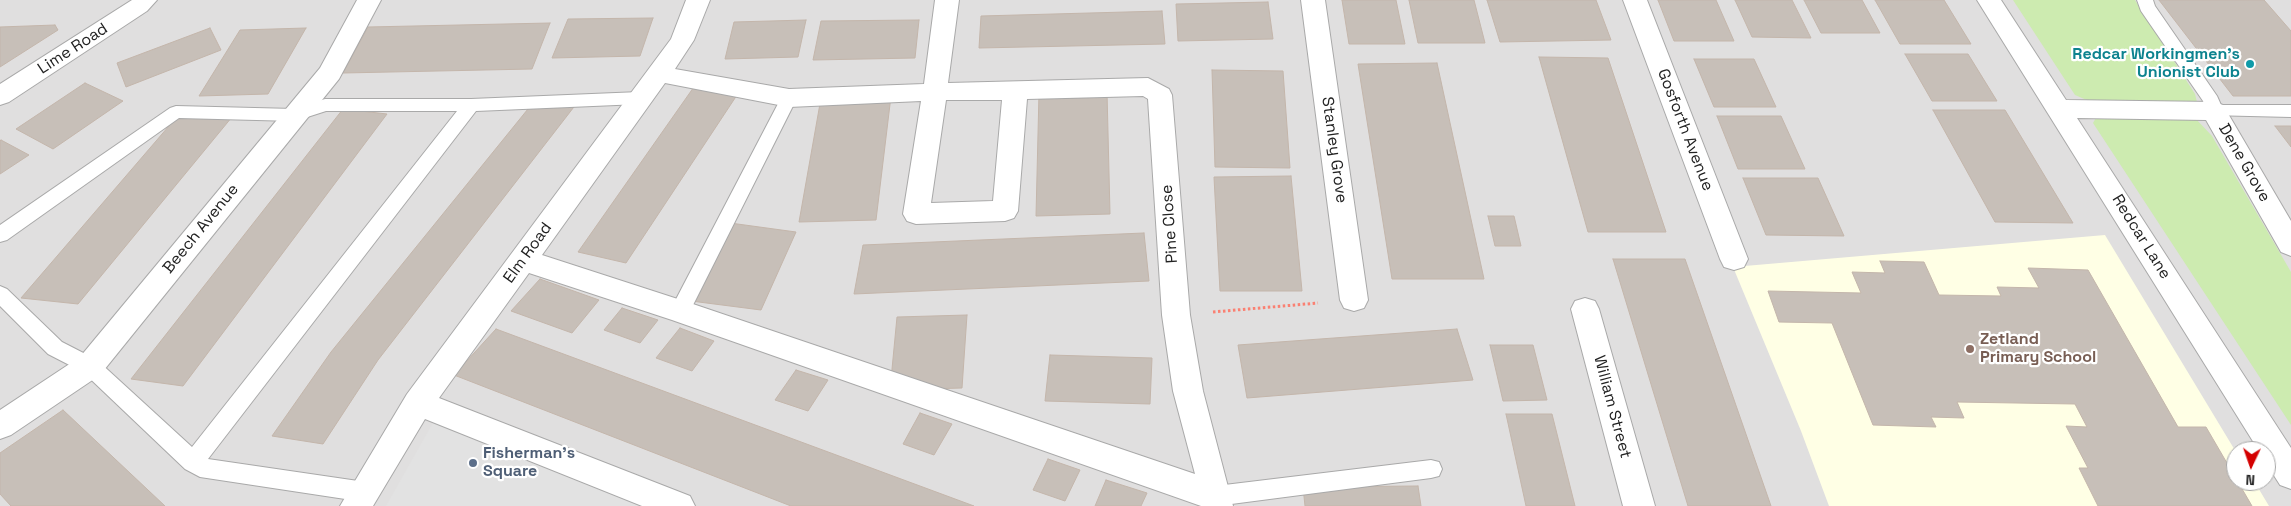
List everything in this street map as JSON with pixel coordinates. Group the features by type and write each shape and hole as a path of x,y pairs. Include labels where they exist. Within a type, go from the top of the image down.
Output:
{"street":[{"name":"Lime Road","path":"0,96 139,6 145,0"},
{"name":"Beech Avenue","path":"0,426 90,366 330,72 369,0"},
{"name":"Elm Road","path":"360,499 418,403 659,74 682,40 698,0"},
{"path":"659,74 789,98 935,92 1015,91 1005,211 916,214 935,92 947,0"},
{"name":"Stanley Grove","path":"1313,0 1354,300"},
{"name":"Gosforth Avenue","path":"1635,0 1734,259"},
{"name":"Redcar Lane","path":"1989,0 2291,475"},
{"name":"Pine Close","path":"1015,91 1148,87 1160,95 1176,315 1188,391 1216,501"},
{"name":"Dene Grove","path":"2060,109 2214,111 2291,245"},
{"path":"523,260 680,311 1216,501"},
{"name":"William Street","path":"1584,309 1639,506"},
{"path":"418,403 679,506"}],"lane":[{"path":"2145,0 2146,8 2211,100 2214,111 2291,111"},
{"path":"0,235 176,112 295,115 325,105 471,104 640,98"},
{"path":"680,311 789,98"},
{"path":"193,462 471,104"},
{"path":"0,294 54,348 90,366 193,462 208,470 360,499"},
{"path":"1216,501 1431,469"}],"path":[{"path":"1176,315 1354,300"}],"shaded area":[{"path":"0,0 2291,0 2291,506 0,506"},
{"name":"Zetland Primary School","path":"2105,235 2229,441 2226,441 2226,491 2260,491 2269,506 1829,506 1801,431 1733,267"},
{"name":"Fisherman's Square","path":"434,421 639,506 386,506"}],"green space":[{"path":"2013,0 2135,0 2195,94 2197,102 2089,101 2075,95"},
{"path":"2097,116 2196,119 2212,136 2291,272 2291,425 2093,123"}],"building":[{"path":"1342,0 1396,0 1405,44 1349,44"},
{"path":"1409,0 1474,0 1485,43 1418,43"},
{"path":"1487,0 1596,0 1611,40 1500,42"},
{"path":"1658,0 1716,0 1734,41 1674,41"},
{"path":"1735,0 1792,0 1811,38 1752,37"},
{"path":"1804,0 1862,0 1880,33 1821,33"},
{"path":"1875,0 1944,0 1971,44 1900,44"},
{"name":"Redcar Workingmen's Unionist Club","path":"2159,0 2264,0 2291,31 2291,96 2233,96"},
{"path":"1268,2 1273,39 1178,41 1176,4"},
{"path":"1162,11 1165,44 979,48 981,16"},
{"path":"653,18 640,56 552,58 568,19"},
{"path":"806,20 798,57 725,59 734,22"},
{"path":"919,20 915,58 813,60 821,21"},
{"path":"550,23 532,69 343,73 368,27"},
{"path":"55,25 58,30 0,67 0,27"},
{"path":"210,28 221,50 126,87 117,63"},
{"path":"306,28 268,94 199,96 240,30"},
{"path":"1905,54 1968,54 1997,101 1932,101"},
{"path":"1539,57 1608,58 1666,232 1588,232"},
{"path":"1694,59 1754,59 1776,107 1714,107"},
{"path":"1437,63 1484,279 1392,279 1358,64"},
{"path":"1212,70 1283,71 1290,168 1215,167"},
{"path":"85,83 123,101 53,149 16,129"},
{"path":"696,84 739,92 626,263 578,252"},
{"path":"1107,92 1110,214 1036,216 1039,93"},
{"path":"891,96 876,220 799,222 821,98"},
{"path":"577,103 378,360 323,444 272,436 331,352 532,104"},
{"path":"343,109 387,114 183,386 131,379"},
{"path":"1933,110 2005,110 2073,223 1995,222"},
{"path":"181,112 232,117 78,304 21,298"},
{"path":"1717,116 1781,116 1805,169 1738,169"},
{"path":"2275,126 2291,126 2291,147"},
{"path":"0,141 29,155 0,174"},
{"path":"1291,176 1302,291 1220,291 1214,177"},
{"path":"1743,178 1818,178 1844,236 1766,235"},
{"path":"1488,216 1514,216 1521,246 1495,246"},
{"path":"730,223 796,232 761,310 691,301"},
{"path":"1144,233 1149,281 854,294 863,245"},
{"path":"1613,259 1685,259 1771,506 1688,506"},
{"path":"1880,261 1924,262 1939,295 2001,296 1997,287 2039,288 2028,268 2088,270 2178,427 2206,427 2226,461 2226,491 2243,491 2252,506 2098,506 2079,468 2088,468 2066,426 2087,427 2075,404 1957,402 1964,418 1931,417 1936,427 1873,425 1832,323 1779,322 1768,291 1861,293 1852,272 1885,273"},
{"path":"540,279 599,300 572,333 511,311"},
{"path":"622,308 658,320 640,343 604,330"},
{"path":"967,315 962,388 890,390 897,317"},
{"path":"680,328 714,341 692,371 656,358"},
{"path":"496,329 974,506 791,506 454,375"},
{"path":"1457,329 1473,380 1247,398 1238,345"},
{"path":"1490,345 1533,345 1547,400 1503,401"},
{"path":"1050,355 1152,358 1150,404 1045,401"},
{"path":"796,370 828,380 808,411 775,400"},
{"path":"63,410 165,506 11,506 0,494 0,453"},
{"path":"920,413 952,424 934,455 903,444"},
{"path":"1506,414 1552,414 1575,506 1526,506"},
{"path":"1048,459 1080,470 1065,501 1033,490"},
{"path":"1106,480 1147,493 1141,506 1095,506"},
{"path":"1418,486 1421,506 1305,506 1303,487"}],"place":[{"name":"Redcar Workingmen's Unionist Club","path":"2250,64"},
{"name":"Zetland Primary School","path":"1970,349"},
{"name":"Fisherman's Square","path":"473,463"}]}
